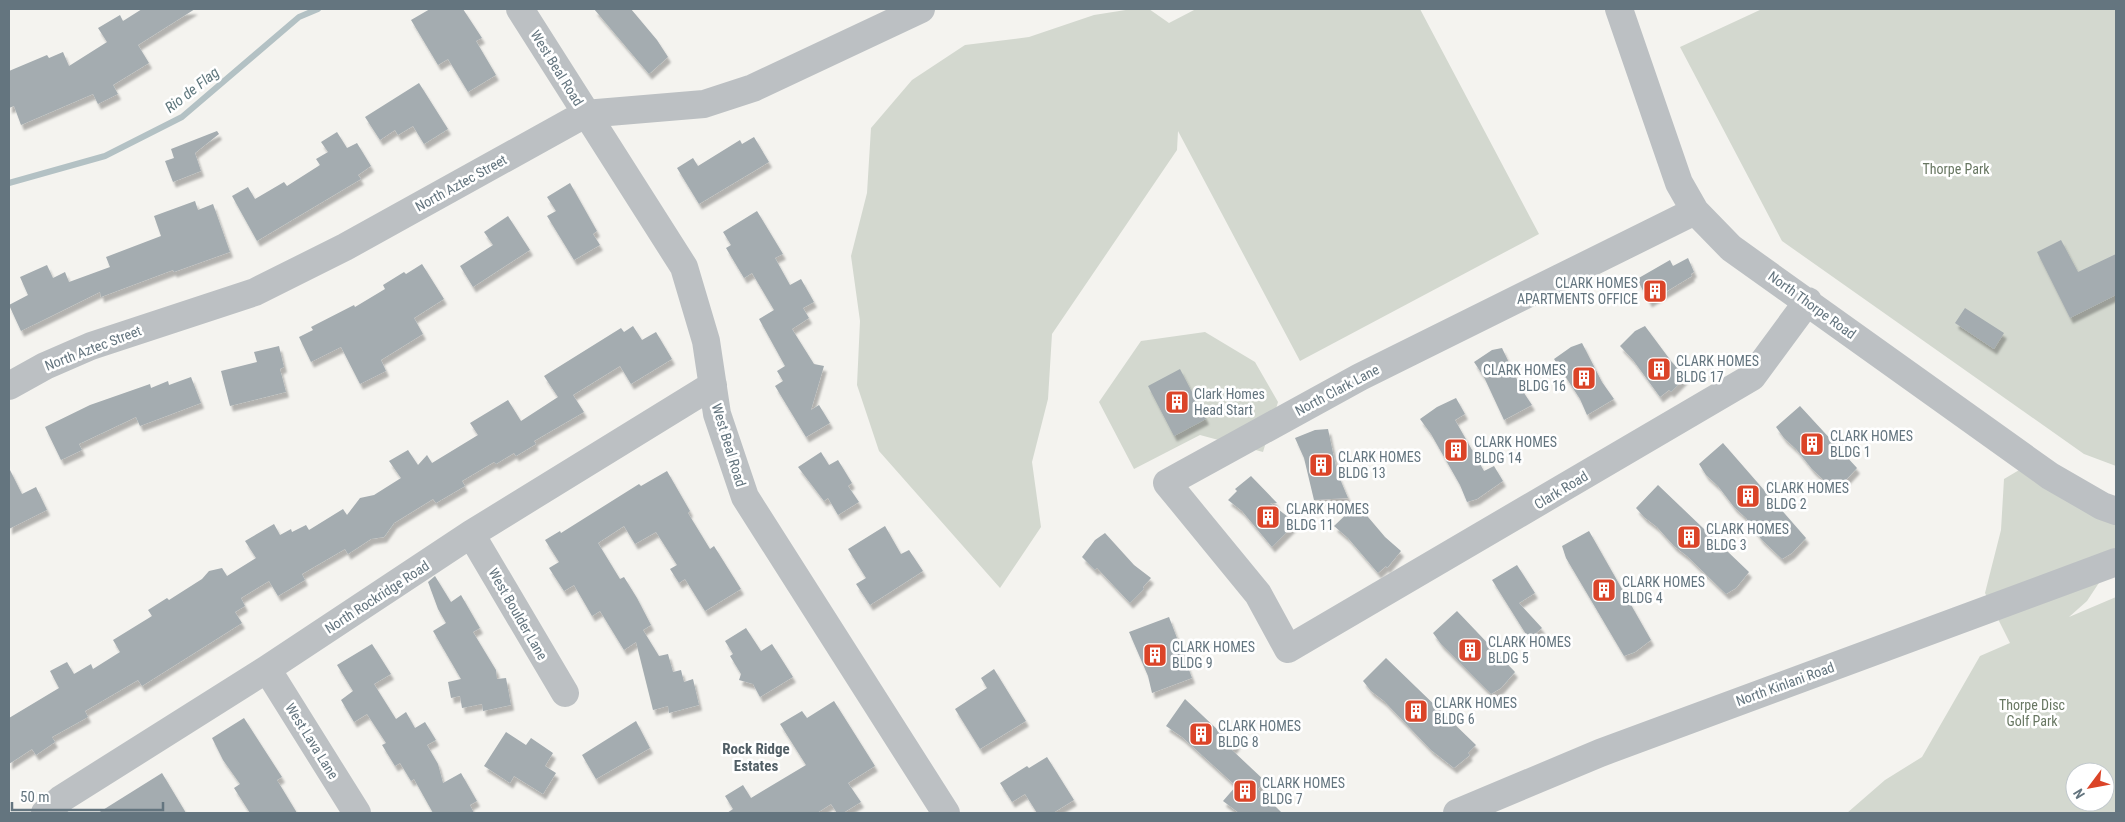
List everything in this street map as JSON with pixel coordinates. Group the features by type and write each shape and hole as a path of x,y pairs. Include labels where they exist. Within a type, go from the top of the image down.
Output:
{"street":[{"name":"West Beal Road","path":"520,9 684,267 706,341 717,414 745,497 936,810"},
{"name":"North Aztec Street","path":"9,386 45,366 91,346 255,292 345,247 586,114 704,104 753,88 921,9"},
{"name":"North Thorpe Road","path":"1619,9 1677,177 1695,211 1716,234 1731,248 1808,301 1952,407 2050,476 2102,506 2116,511"},
{"name":"North Clark Lane","path":"1288,649 1258,594 1167,483 1360,377 1695,211"},
{"name":"Clark Road","path":"1288,649 1752,376 1808,301"},
{"name":"North Rockridge Road","path":"58,809 471,534 713,385"},
{"name":"West Boulder Lane","path":"471,534 565,693"},
{"name":"North Kinlani Road","path":"1457,813 1608,750 2116,562"},
{"name":"West Lava Lane","path":"267,669 357,813"}],"green space":[{"path":"1132,9 1149,9 1169,23 1196,9 1420,9 1539,234 1300,361 1178,131 1177,150 1052,334 1048,399 1032,462 1041,527 1000,588 879,451 857,385 860,321 851,256 867,193 871,128 912,80 965,45 1029,37 1094,15"},
{"name":"Thorpe Park","path":"1762,9 2116,9 2116,466 2084,454 1782,241 1680,47"},
{"path":"1205,332 1255,362 1278,402 1263,452 1200,435 1134,469 1099,402 1141,341"},
{"name":"Thorpe Disc Golf Park","path":"2043,456 2080,484 2116,525 2116,557 2087,601 2069,617 2116,597 2116,813 1847,813 1885,780 1922,757 1980,656 2010,643 1985,593 2001,530 2004,479"}],"building":[{"path":"142,9 195,9 138,45 149,63 113,85 118,94 98,104 93,94 21,125 14,106 9,108 9,71 47,55 49,58 63,52 69,66 107,42 98,28 120,15 123,21"},
{"path":"430,9 463,9 482,38 476,41 496,75 468,92 448,59 438,65 411,20"},
{"path":"594,9 631,9 657,40 668,57 649,74"},
{"path":"419,83 448,129 424,144 413,126 398,135 395,130 380,140 365,117"},
{"path":"217,131 219,134 195,153 201,171 173,182 165,161 174,158 171,149"},
{"path":"337,132 347,148 357,143 371,166 358,175 361,179 257,241 232,196 248,187 255,199 284,182 287,186 320,165 316,159 328,152 321,142"},
{"path":"754,137 769,162 699,204 677,168 693,158 698,166 740,140 742,144"},
{"path":"570,183 597,231 593,234 600,245 574,260 547,216 556,211 547,197"},
{"path":"195,201 198,210 213,204 230,252 174,272 173,270 101,297 100,292 21,331 9,305 28,295 20,277 47,265 53,278 65,272 69,282 110,267 106,257 161,236 154,216"},
{"path":"757,211 783,254 775,258 790,285 801,279 814,302 803,308 809,318 792,329 814,364 824,366 811,410 819,405 830,423 806,437 775,386 783,381 777,371 785,366 759,319 774,310 752,273 744,278 726,248 731,245 723,232"},
{"path":"508,216 530,250 473,287 460,266 493,245 484,232"},
{"path":"2061,240 2078,272 2116,254 2116,295 2070,318 2037,252"},
{"name":"CLARK HOMES APARTMENTS OFFICE","path":"1688,258 1694,272 1691,274 1692,276 1649,302 1637,279 1670,260 1673,266"},
{"path":"422,264 444,299 414,318 423,334 381,360 386,371 360,384 341,347 311,362 299,337 313,330 311,327 354,305 355,307 385,289 383,285"},
{"path":"1965,308 2004,333 1994,349 1955,323"},
{"path":"633,326 642,340 656,332 672,359 631,384 620,366 573,395 584,412 534,441 536,444 516,456 514,453 496,464 494,462 462,481 465,486 436,503 433,499 394,523 384,537 371,539 348,554 345,549 302,574 305,580 278,596 269,581 241,598 245,606 235,612 242,623 142,686 138,680 85,711 88,717 52,737 55,742 36,755 32,749 9,764 9,718 59,688 50,671 67,662 74,674 91,664 93,669 120,652 113,640 152,616 148,610 167,598 169,600 202,579 209,571 222,568 227,576 256,558 245,541 274,524 280,535 291,529 292,532 306,525 309,530 343,509 347,515 360,498 374,495 401,478 389,461 408,450 418,465 427,455 432,463 478,435 470,423 508,400 521,421 558,397 544,376 621,328 624,332"},
{"name":"CLARK HOMES BLDG 17","path":"1645,326 1671,361 1686,377 1671,392 1669,390 1660,397 1633,360 1620,346 1635,331"},
{"name":"CLARK HOMES BLDG 16","path":"1582,343 1602,382 1614,399 1587,415 1580,399 1554,359 1571,347"},
{"path":"279,346 284,367 280,369 286,392 230,406 221,371 257,362 254,352"},
{"path":"1502,348 1522,390 1532,405 1504,420 1484,377 1474,362 1492,350"},
{"name":"Clark Homes Head Start","path":"1180,369 1206,419 1174,436 1148,386"},
{"path":"191,377 201,403 140,426 136,417 79,444 82,450 61,460 45,427 90,405 150,384 151,388 168,381 169,385"},
{"name":"CLARK HOMES BLDG 14","path":"1456,398 1465,414 1455,420 1484,471 1494,466 1503,481 1477,499 1467,502 1460,485 1431,434 1420,419 1437,407"},
{"name":"CLARK HOMES BLDG 1","path":"1800,406 1857,468 1844,482 1833,489 1812,469 1776,427"},
{"name":"CLARK HOMES BLDG 13","path":"1328,429 1337,472 1348,498 1314,500 1304,458 1295,438 1315,430"},
{"name":"CLARK HOMES BLDG 2","path":"1723,443 1806,538 1792,553 1782,559 1761,539 1746,518 1706,475 1699,464"},
{"path":"821,452 829,465 838,460 852,483 848,486 859,502 838,515 828,498 824,501 798,467"},
{"path":"9,468 22,494 36,487 47,510 9,529"},
{"path":"667,471 690,511 688,513 710,549 714,546 741,589 705,611 685,579 679,583 670,569 677,565 656,532 635,544 624,526 598,543 620,579 624,577 637,598 651,625 643,630 659,656 668,654 673,672 681,670 684,682 693,679 699,705 669,713 668,706 653,710 636,642 624,650 600,611 592,616 574,585 564,591 549,568 559,562 545,540 560,531 561,533 639,484 641,486"},
{"name":"CLARK HOMES BLDG 11","path":"1251,476 1277,503 1270,503 1296,523 1272,547 1242,511 1228,500 1237,491 1235,489"},
{"name":"CLARK HOMES BLDG 3","path":"1658,485 1749,572 1736,588 1726,594 1636,508"},
{"path":"1357,504 1385,537 1401,551 1387,568 1386,566 1378,573 1348,538 1334,526"},
{"path":"885,526 901,554 909,550 923,571 870,605 856,584 866,578 848,549"},
{"name":"CLARK HOMES BLDG 4","path":"1589,531 1651,640 1635,652 1624,656 1566,558 1562,546"},
{"path":"1105,533 1134,565 1151,578 1143,587 1144,589 1130,603 1097,568 1095,570 1082,557 1095,540"},
{"path":"1517,565 1535,593 1519,603 1542,628 1529,639 1492,580"},
{"path":"435,576 451,602 461,595 480,628 473,632 496,670 497,679 506,678 511,705 483,711 482,704 462,708 460,696 451,698 448,682 461,679 433,631 446,623 438,609 428,582"},
{"name":"CLARK HOMES BLDG 5","path":"1457,611 1515,672 1501,688 1491,694 1441,644 1433,633"},
{"name":"CLARK HOMES BLDG 9","path":"1169,617 1192,678 1152,693 1148,676 1129,632"},
{"path":"746,628 761,651 772,644 793,677 760,697 753,684 739,680 741,674 730,656 733,654 725,641"},
{"path":"372,644 391,674 374,684 396,719 406,712 415,728 425,722 436,740 427,745 438,764 443,783 461,773 477,801 470,805 474,813 433,813 414,779 411,781 400,763 395,766 382,745 386,743 367,714 354,722 341,700 353,691 337,665"},
{"name":"CLARK HOMES BLDG 6","path":"1386,658 1476,745 1468,753 1470,755 1454,768 1431,750 1363,681"},
{"path":"994,669 1026,721 980,749 955,709 987,688 981,678"},
{"path":"1185,699 1220,732 1237,744 1232,750 1265,781 1258,789 1282,813 1239,813 1223,801 1236,786 1182,737 1166,726"},
{"path":"834,701 875,766 848,783 861,802 843,813 837,813 831,804 817,813 727,813 733,809 725,796 743,785 751,798 806,765 780,724 802,711 807,718"},
{"path":"244,718 282,777 277,780 297,813 250,813 234,788 240,784 223,760 212,738"},
{"path":"636,721 650,748 596,779 582,755"},
{"path":"506,732 526,745 531,738 553,753 545,766 556,773 543,794 514,776 510,783 484,766"},
{"path":"1047,757 1074,800 1053,813 1037,813 1025,794 1012,802 1000,783 1027,766 1029,768"},
{"path":"162,773 186,813 98,813"}],"waterway":[{"name":"Rio de Flag","path":"9,183 105,156 182,117 299,17 318,9"}],"place":[{"name":"CLARK HOMES APARTMENTS OFFICE","path":"1655,291"},
{"name":"CLARK HOMES BLDG 17","path":"1659,369"},
{"name":"CLARK HOMES BLDG 16","path":"1584,378"},
{"name":"Clark Homes Head Start","path":"1177,402"},
{"name":"CLARK HOMES BLDG 1","path":"1812,444"},
{"name":"CLARK HOMES BLDG 14","path":"1456,450"},
{"name":"CLARK HOMES BLDG 13","path":"1321,465"},
{"name":"CLARK HOMES BLDG 2","path":"1748,496"},
{"name":"CLARK HOMES BLDG 11","path":"1268,517"},
{"name":"CLARK HOMES BLDG 3","path":"1689,537"},
{"name":"CLARK HOMES BLDG 4","path":"1604,590"},
{"name":"CLARK HOMES BLDG 5","path":"1470,650"},
{"name":"CLARK HOMES BLDG 9","path":"1155,655"},
{"name":"CLARK HOMES BLDG 6","path":"1416,711"},
{"name":"CLARK HOMES BLDG 8","path":"1201,734"},
{"name":"CLARK HOMES BLDG 7","path":"1245,791"}],"district":[{"name":"Rock Ridge Estates","path":"756,758"}]}
